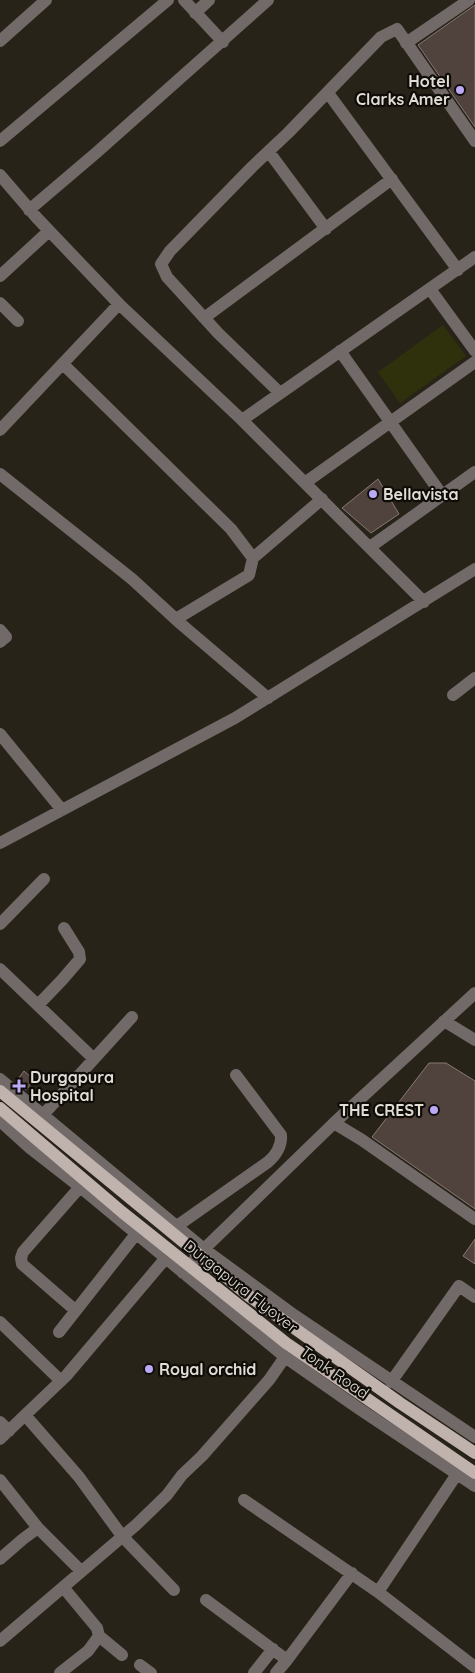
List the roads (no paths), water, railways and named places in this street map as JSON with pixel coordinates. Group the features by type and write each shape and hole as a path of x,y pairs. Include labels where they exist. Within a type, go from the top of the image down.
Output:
{"main road":[{"name":"Durgapura Flyover","path":"0,1091 250,1296 400,1403 475,1453"},
{"name":"Durgapura Flyover","path":"0,1108 122,1212 286,1343 475,1473"}],"street":[{"path":"0,41 46,0"},
{"path":"0,141 168,0"},
{"path":"184,0 223,42"},
{"path":"195,13 209,0"},
{"path":"29,210 96,154 268,0"},
{"path":"406,43 469,0"},
{"path":"280,393 204,318 167,277 161,264 170,251 328,93 381,37 397,29 475,141"},
{"path":"328,93 458,270"},
{"path":"269,152 326,228"},
{"path":"0,175 29,210 119,304 306,482 424,602"},
{"path":"204,318 392,179"},
{"path":"0,276 49,231"},
{"path":"242,420 475,257"},
{"path":"430,289 475,352"},
{"path":"0,303 18,321"},
{"path":"0,430 119,304"},
{"path":"340,351 442,495"},
{"path":"306,482 475,362"},
{"path":"63,364 231,529 253,558"},
{"path":"370,547 475,472"},
{"path":"0,474 132,579 268,698"},
{"path":"176,619 249,575 253,558 322,499"},
{"path":"0,843 235,718 475,569"},
{"path":"0,630 6,637 0,642"},
{"path":"453,695 475,678"},
{"path":"0,734 62,810"},
{"path":"0,924 44,879"},
{"path":"38,1005 80,959 79,952 64,928"},
{"path":"0,969 93,1058"},
{"path":"183,1273 204,1249 334,1123 475,993"},
{"path":"43,1116 93,1058 132,1017"},
{"path":"444,1020 475,1040"},
{"path":"177,1226 268,1162 282,1142 282,1135 236,1075"},
{"name":"Tonk Road","path":"0,1079 204,1249 294,1315 475,1437"},
{"name":"Tonk Road","path":"0,1121 30,1148 80,1187 285,1357 350,1403 475,1486"},
{"path":"334,1123 362,1140 475,1218"},
{"path":"75,1310 22,1264 20,1258 23,1252 80,1187"},
{"path":"59,1332 136,1234"},
{"path":"3,1431 26,1416 61,1381 166,1259"},
{"path":"391,1382 459,1286 475,1297"},
{"path":"0,1322 61,1381"},
{"path":"0,1640 168,1495 182,1475 202,1456 269,1380 285,1357"},
{"path":"26,1416 79,1477 122,1536 174,1590"},
{"path":"378,1592 457,1474"},
{"path":"0,1480 38,1528 81,1571"},
{"path":"244,1500 352,1573 475,1667"},
{"path":"0,1559 23,1538 38,1528"},
{"path":"276,1673 352,1573"},
{"path":"63,1587 97,1628 99,1636 122,1655"},
{"path":"206,1600 287,1660"},
{"path":"60,1673 88,1651 99,1636"},
{"path":"254,1673 273,1649"},
{"path":"140,1665 151,1673"}],"place":[{"name":"Hotel Clarks Amer","path":"460,90"},
{"name":"Bellavista","path":"373,494"},
{"name":"Durgapura Hospital","path":"19,1086"},
{"name":"THE CREST","path":"434,1110"},
{"name":"Royal orchid","path":"149,1369"}]}
